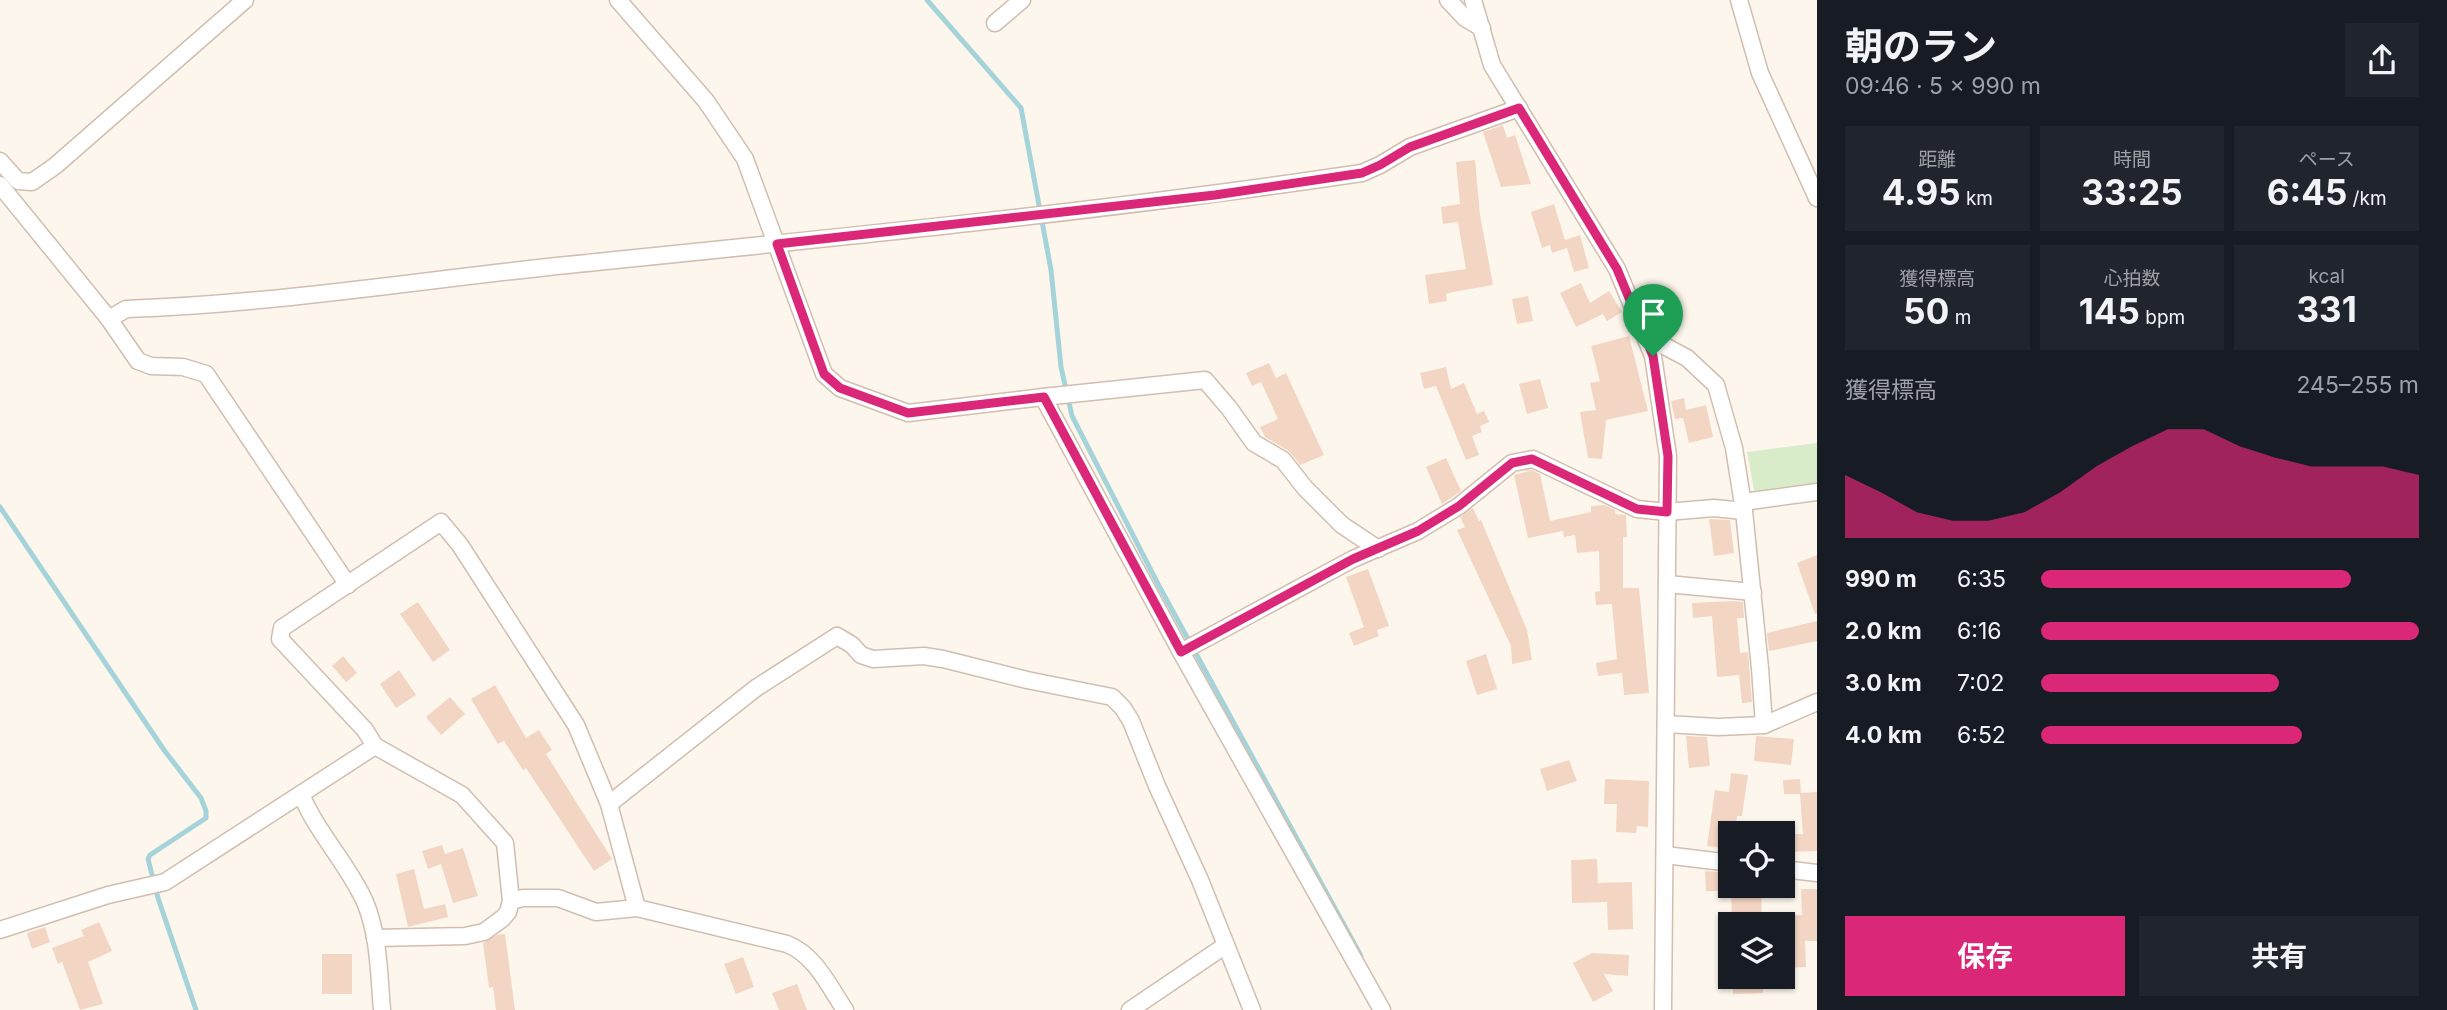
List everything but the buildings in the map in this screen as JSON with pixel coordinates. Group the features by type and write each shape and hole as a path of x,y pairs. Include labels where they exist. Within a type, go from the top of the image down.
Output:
{"street":[{"path":"0,161 18,181 32,182 55,166 245,0"},
{"path":"618,0 706,101 745,159 824,374 840,388 908,413 1077,392 1205,380 1254,443 1283,460 1305,488 1342,525 1378,549"},
{"path":"995,23 1022,0"},
{"path":"1448,0 1465,19 1482,28"},
{"path":"1474,0 1492,65 1617,269 1653,356 1668,456 1663,1010"},
{"path":"1739,0 1760,73 1817,198"},
{"path":"109,319 126,309 278,298 1215,195 1362,173 1410,147 1519,108"},
{"path":"0,185 143,364 183,367 206,374 348,585"},
{"path":"1644,335 1687,358 1716,385 1734,449 1744,506 1764,725"},
{"path":"1044,397 1181,652 1382,1010"},
{"path":"1181,652 1353,559 1418,531 1459,506 1512,463 1532,459 1637,509 1667,512 1744,506 1817,492"},
{"path":"375,938 465,936 484,932 503,918 511,901 505,843 462,795 375,746 365,730 281,639 282,628 441,522 460,545 576,725 609,804 637,908"},
{"path":"1667,584 1753,592"},
{"path":"609,804 756,688 837,636 852,645 861,655 873,659 933,657 1112,697 1131,721 1252,1010"},
{"path":"1666,724 1717,727 1764,725 1817,702"},
{"path":"0,930 108,895 165,883 375,746"},
{"path":"301,794 309,814 330,842 365,903 375,938 382,1010"},
{"path":"1665,855 1718,861"},
{"path":"1795,870 1817,873"},
{"path":"511,901 523,898 558,898 596,912 637,908 796,947 811,959 845,1010"},
{"path":"1130,1010 1226,945"}],"green space":[{"path":"1817,443 1817,486 1755,495 1747,452"}],"waterway":[{"path":"927,0 1021,108 1051,270 1061,367 1072,416 1158,584 1361,956"},
{"path":"0,507 164,750 201,798 206,818 150,855 148,859 158,898 196,1010"}],"route":[{"path":"1519,108 1617,269 1653,356 1668,456 1667,512 1637,509 1532,459 1512,463 1459,506 1418,531 1353,559 1181,652 1044,397 908,413 840,388 824,374 777,244 1215,195 1362,173 1410,147 1519,108"}]}
